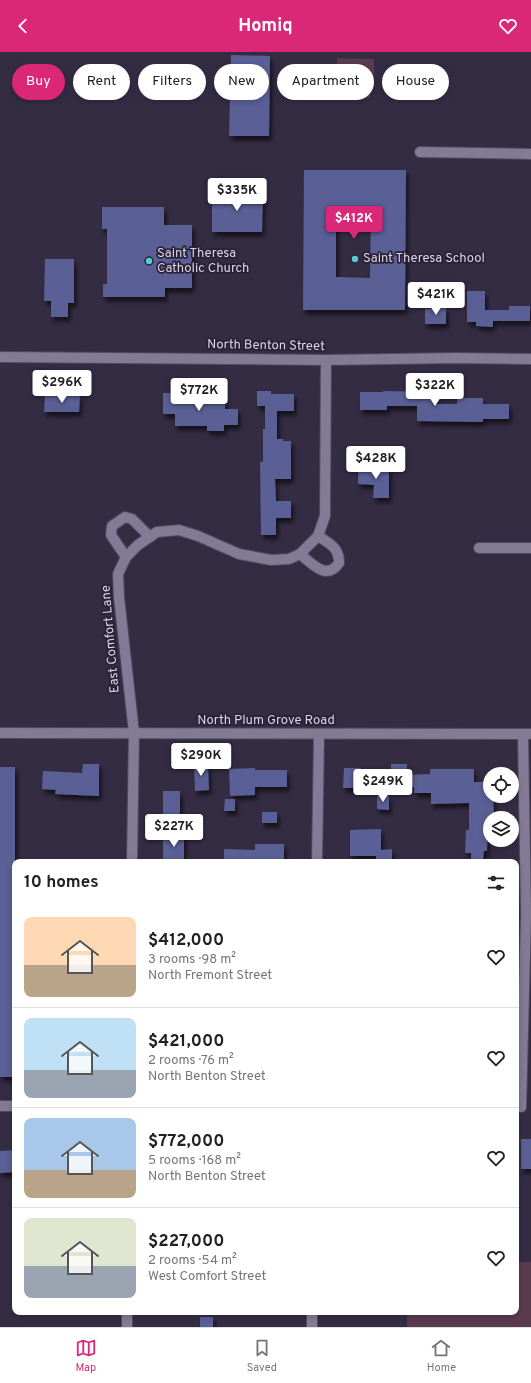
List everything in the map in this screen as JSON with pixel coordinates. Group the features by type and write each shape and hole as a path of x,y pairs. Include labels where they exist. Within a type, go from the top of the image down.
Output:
{"street":[{"path":"420,152 531,154"},
{"name":"North Benton Street","path":"0,357 326,360 456,358 531,359"},
{"path":"150,537 132,519 125,517 112,526 112,535 126,557 138,545 150,537 157,532 179,530 198,536 239,554 271,560 289,558 300,554 318,536 322,527 325,511 326,360"},
{"path":"300,554 322,570 329,571 335,568 339,563 337,551 318,536"},
{"path":"479,548 531,548"},
{"name":"East Comfort Lane","path":"126,557 118,574 119,597 134,733 132,859"},
{"name":"North Plum Grove Road","path":"0,733 527,734"},
{"path":"317,859 319,734"},
{"path":"523,1107 528,915 527,734"},
{"path":"0,1106 12,1106"},
{"path":"127,1315 127,1327"},
{"path":"312,1315 312,1327"}],"shaded area":[{"path":"337,58 374,59 374,64 337,64"},
{"path":"519,1262 531,1262 531,1327 407,1327 407,1315 519,1315"}],"building":[{"path":"231,55 270,56 269,136 229,136 230,100 269,100 269,64 231,64"},
{"path":"304,170 406,170 405,310 303,310","holes":["336,208 371,209 370,278 336,277"]},
{"path":"212,192 263,193 262,232 212,232"},
{"name":"Saint Theresa Catholic Church","path":"102,207 164,207 164,225 192,225 192,288 165,288 165,297 103,297 103,284 107,284 107,229 102,229"},
{"path":"45,259 74,259 74,303 68,303 68,317 51,317 51,301 44,301"},
{"path":"467,291 485,291 485,310 509,310 509,306 530,306 530,321 493,321 493,327 476,326 476,322 467,322"},
{"path":"446,308 446,324 425,324 425,309"},
{"path":"257,391 271,391 271,394 294,394 294,411 277,411 277,439 291,441 291,479 275,479 276,501 291,501 291,518 276,518 276,535 261,535 260,462 263,462 265,406 257,406"},
{"path":"360,392 434,392 434,404 457,404 457,398 483,398 483,404 509,404 509,419 483,419 483,422 417,421 417,406 387,406 387,410 360,410"},
{"path":"163,393 175,393 175,396 197,396 197,400 225,400 225,409 238,409 238,425 224,425 224,431 207,431 207,426 175,426 175,414 163,414"},
{"path":"45,395 80,396 79,412 44,412"},
{"path":"358,467 389,467 389,498 373,498 374,485 358,484"},
{"path":"83,764 99,764 99,796 55,794 56,790 42,789 43,771 82,773"},
{"path":"194,764 208,764 209,790 195,791"},
{"path":"391,764 407,764 407,775 430,774 430,769 474,769 474,782 483,782 483,803 493,803 494,811 483,811 483,847 487,847 487,851 484,851 483,859 471,859 471,853 465,853 466,830 469,830 469,803 431,804 431,793 414,793 414,787 391,787"},
{"path":"0,767 15,767 15,859 12,859 12,1077 0,1077"},
{"path":"255,768 255,770 287,770 287,787 255,787 255,795 230,796 229,769"},
{"path":"344,768 361,768 360,788 343,788"},
{"path":"163,791 180,791 180,815 163,815"},
{"path":"377,796 389,796 389,810 377,809"},
{"path":"225,799 235,799 235,811 224,811"},
{"path":"262,812 277,812 277,823 262,823"},
{"path":"381,829 381,850 392,849 392,859 376,859 376,856 350,856 350,830"},
{"path":"163,834 184,834 184,859 163,859"},
{"path":"255,844 284,844 284,859 224,859 224,849 255,850"},
{"path":"521,1139 531,1139 531,1169 521,1169"},
{"path":"12,1150 12,1172 0,1173 0,1151"},
{"path":"200,1317 213,1317 213,1327 200,1327"}],"place":[{"name":"Saint Theresa School","path":"355,259"},
{"name":"Saint Theresa Catholic Church","path":"149,261"}]}
